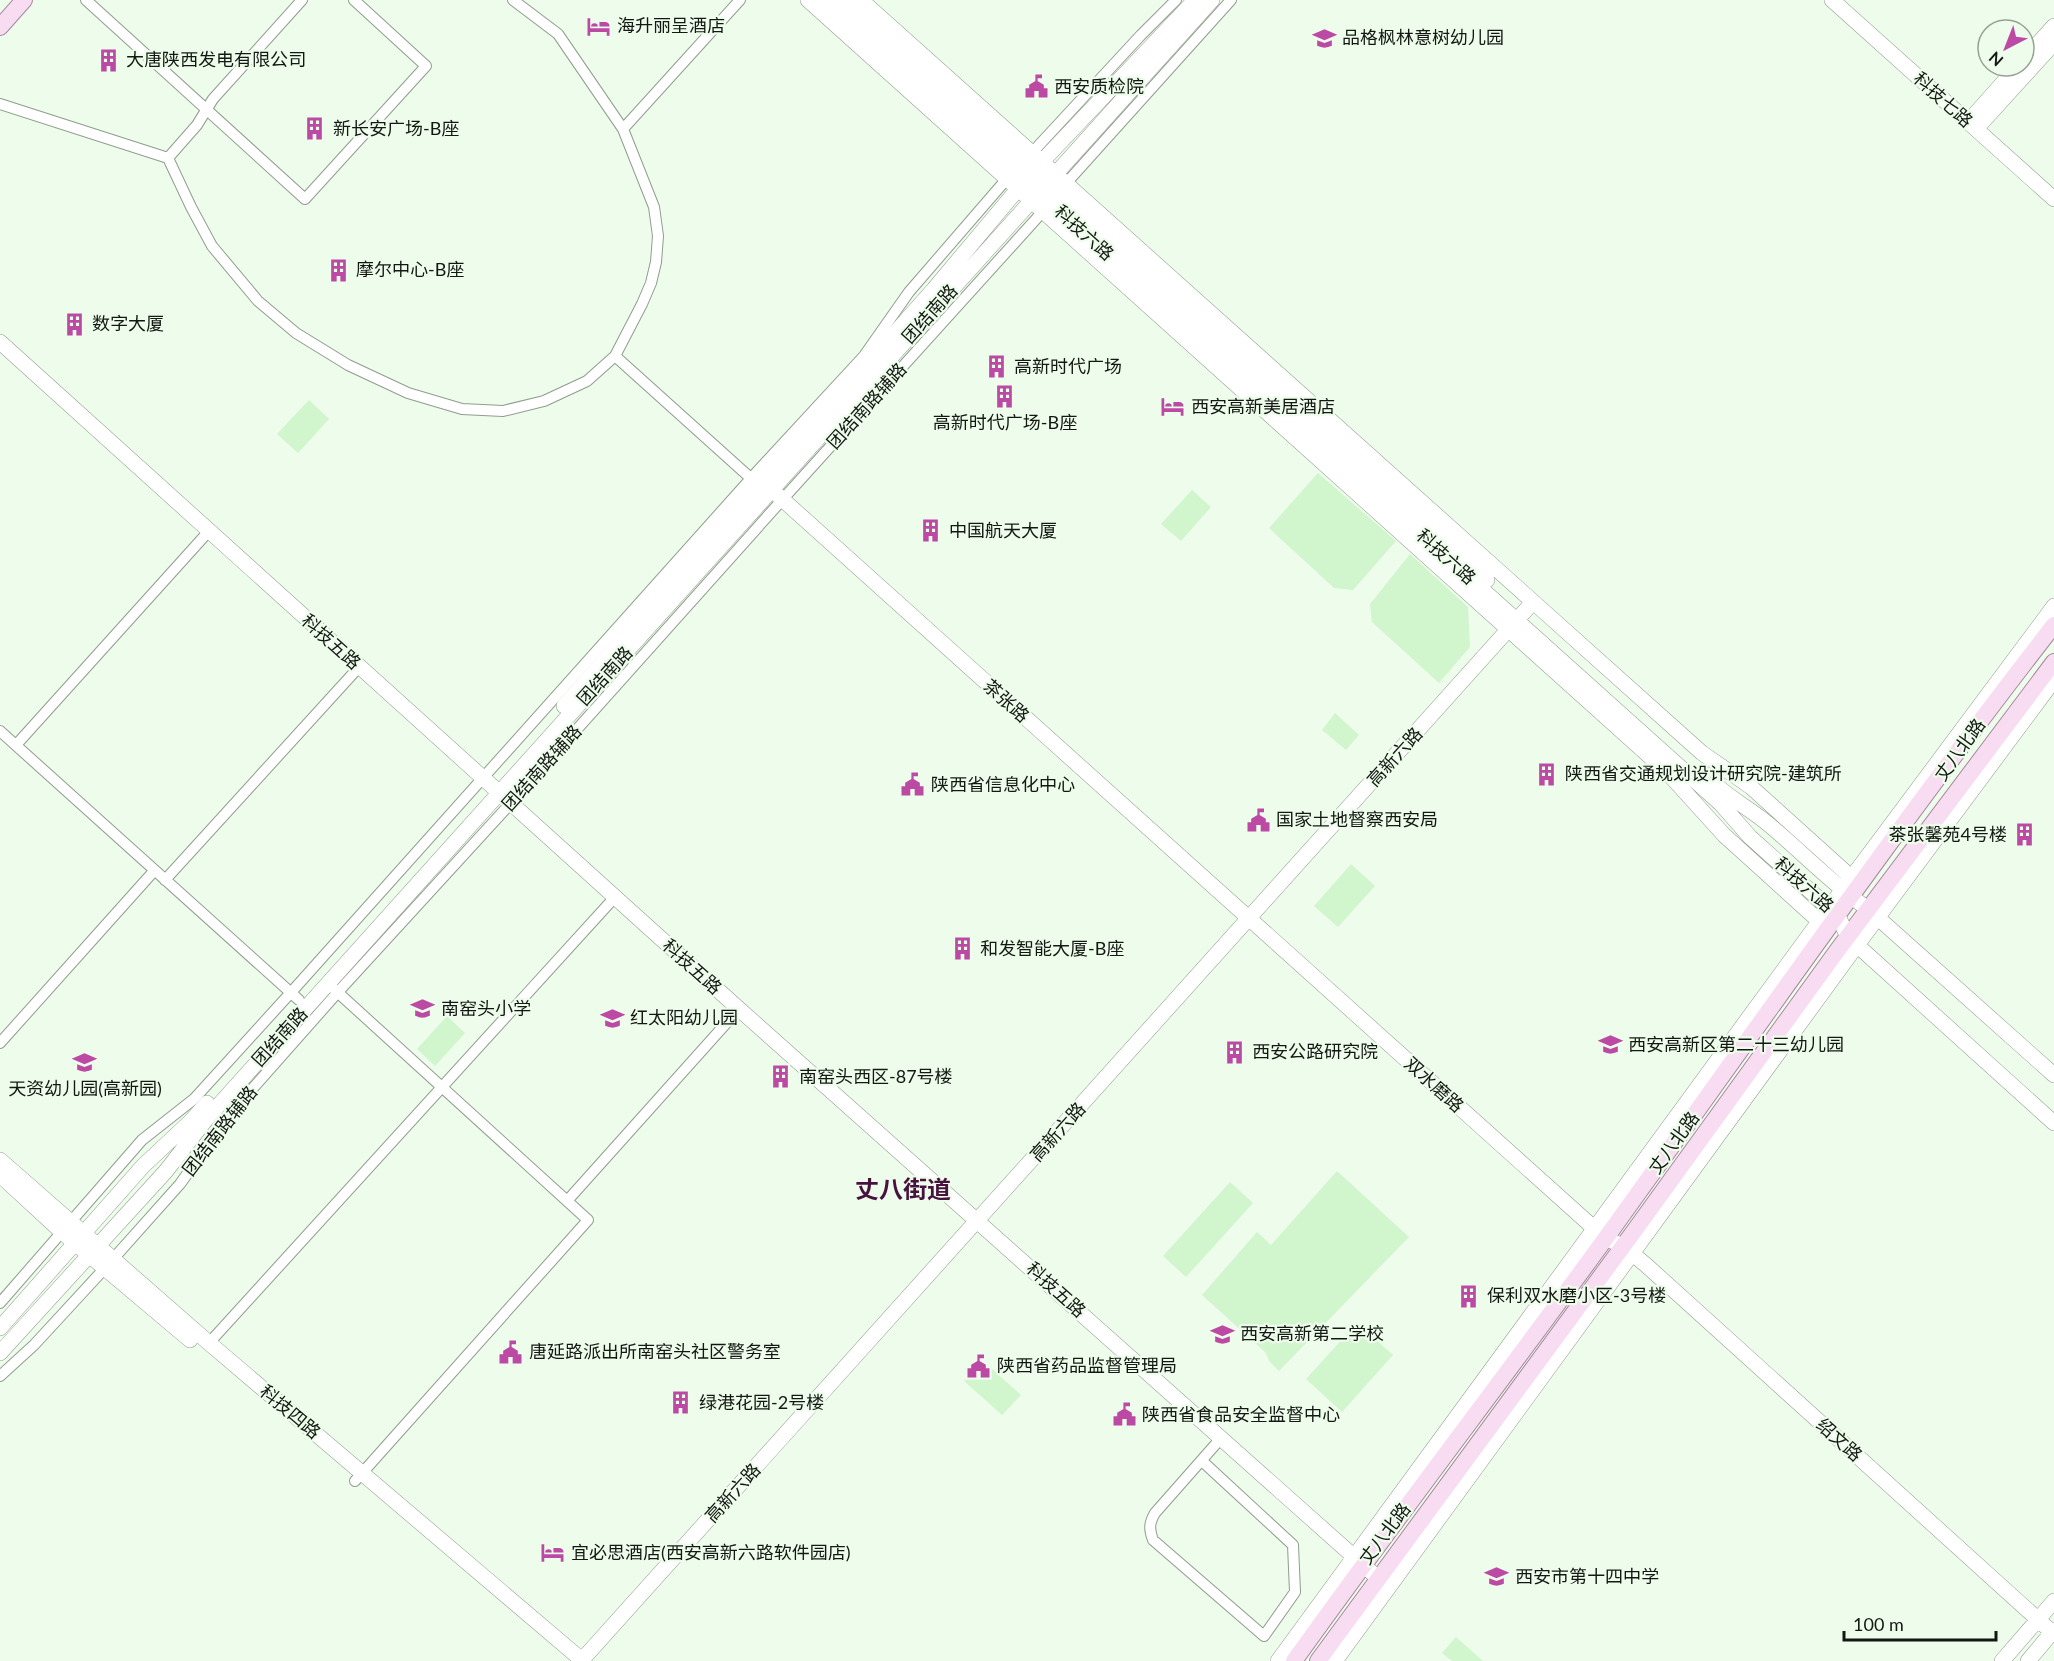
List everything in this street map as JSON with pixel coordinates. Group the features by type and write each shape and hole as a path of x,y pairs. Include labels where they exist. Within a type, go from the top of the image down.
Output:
{"main road":[{"path":"0,27 24,0"},
{"path":"808,0 1024,171"},
{"name":"科技六路","path":"826,0 1024,171"},
{"name":"科技六路","path":"842,0 1048,193 1521,616 1727,796 1765,821 1849,889 1873,914 2054,1075"},
{"path":"861,0 1024,171 1521,616 1724,835 1820,922"},
{"name":"团结南路","path":"0,1353 166,1171 208,1117 333,988 497,790 766,489 934,289 1024,171 1196,0"},
{"name":"团结南路","path":"766,489 1048,193 1212,0"},
{"name":"科技七路","path":"1832,0 2054,199"},
{"path":"2036,46 2054,26"},
{"path":"1972,126 2054,43"},
{"path":"1972,126 2009,78"},
{"name":"科技五路","path":"0,342 739,1009 1222,1437 1383,1583"},
{"name":"茶张路","path":"766,489 1249,920"},
{"path":"1849,889 2054,606"},
{"name":"科技六路","path":"1521,616 1721,804 1750,837 1834,912 1852,941 2054,1123"},
{"name":"高新六路","path":"582,1661 1521,616"},
{"name":"丈八北路","path":"1294,1661 1358,1561 1600,1233 1849,889 2054,626"},
{"name":"丈八北路","path":"1318,1661 1383,1583 1873,914 2054,662"},
{"path":"1873,914 2054,680"},
{"name":"团结南路","path":"0,1328 73,1233 192,1120 295,996 497,790"},
{"path":"1600,1233 1820,922 1834,912"},
{"name":"双水磨路","path":"1249,920 1600,1233 1627,1250"},
{"name":"科技四路","path":"0,1160 73,1233"},
{"name":"科技四路","path":"0,1175 73,1233 358,1477 582,1661"},
{"name":"绍文路","path":"1627,1250 2053,1632"},
{"name":"科技四路","path":"109,1264 209,1343 567,1661"},
{"path":"1278,1661 1358,1561"},
{"path":"1335,1661 1383,1583"},
{"path":"2002,1661 2054,1601"},
{"path":"2028,1661 2053,1632"}],"street":[{"path":"86,0 305,199 426,66 354,0"},
{"path":"168,158 197,125 206,109 302,0"},
{"path":"0,104 168,158 212,246 258,301 304,339 348,365 408,393 462,409 503,411 544,401 587,381 615,356 651,283 656,262 658,236 654,207 623,129 558,34 513,0"},
{"path":"623,129 740,0"},
{"path":"1024,171 1141,35 1176,0"},
{"path":"1048,193 1231,0"},
{"path":"615,356 766,489"},
{"name":"团结南路辅路","path":"497,790 766,489"},
{"path":"16,745 209,531"},
{"path":"165,880 359,667"},
{"path":"2,736 16,745 295,996"},
{"path":"0,1043 154,871"},
{"path":"209,1343 615,897"},
{"path":"333,988 588,1220 358,1477"},
{"name":"团结南路辅路","path":"0,1376 34,1346 180,1184 231,1113 333,988"},
{"path":"567,1201 739,1009"},
{"path":"0,1304 73,1233"},
{"path":"1202,1461 1293,1545 1295,1592 1264,1636 1154,1540 1150,1531 1150,1521 1155,1513 1222,1437"}],"green space":[{"path":"309,400 329,419 298,453 277,434"},
{"path":"1318,473 1396,541 1353,590 1334,588 1269,528"},
{"path":"1192,490 1211,507 1181,541 1161,524"},
{"path":"1410,554 1468,607 1470,647 1439,683 1372,622 1370,604"},
{"path":"1335,713 1359,735 1346,750 1322,730"},
{"path":"1351,864 1375,886 1338,927 1314,906"},
{"path":"447,1016 465,1033 435,1066 417,1049"},
{"path":"1337,1171 1409,1237 1279,1371 1270,1362 1265,1352 1202,1295 1257,1232 1271,1245"},
{"path":"1230,1182 1253,1203 1186,1277 1163,1256"},
{"path":"1357,1323 1393,1355 1342,1412 1306,1379"},
{"path":"982,1360 1021,1395 1002,1415 964,1381"},
{"path":"1456,1637 1483,1661 1452,1661 1442,1653"}],"place":[{"name":"海升丽呈酒店","path":"599,26"},
{"name":"品格枫林意树幼儿园","path":"1324,38"},
{"name":"大唐陕西发电有限公司","path":"108,60"},
{"name":"西安质检院","path":"1036,87"},
{"name":"新长安广场-B座","path":"315,129"},
{"name":"摩尔中心-B座","path":"338,270"},
{"name":"数字大厦","path":"74,324"},
{"name":"高新时代广场","path":"996,367"},
{"name":"高新时代广场-B座","path":"1005,397"},
{"name":"西安高新美居酒店","path":"1173,407"},
{"name":"中国航天大厦","path":"931,531"},
{"name":"陕西省交通规划设计研究院-建筑所","path":"1547,774"},
{"name":"陕西省信息化中心","path":"913,785"},
{"name":"国家土地督察西安局","path":"1258,820"},
{"name":"茶张馨苑4号楼","path":"2025,835"},
{"name":"和发智能大厦-B座","path":"962,949"},
{"name":"南窑头小学","path":"423,1009"},
{"name":"红太阳幼儿园","path":"612,1018"},
{"name":"西安高新区第二十三幼儿园","path":"1610,1045"},
{"name":"西安公路研究院","path":"1234,1052"},
{"name":"天资幼儿园(高新园)","path":"85,1063"},
{"name":"南窑头西区-87号楼","path":"781,1077"},
{"name":"保利双水磨小区-3号楼","path":"1469,1296"},
{"name":"西安高新第二学校","path":"1222,1334"},
{"name":"唐延路派出所南窑头社区警务室","path":"511,1352"},
{"name":"陕西省药品监督管理局","path":"979,1366"},
{"name":"绿港花园-2号楼","path":"681,1403"},
{"name":"陕西省食品安全监督中心","path":"1124,1415"},
{"name":"宜必思酒店(西安高新六路软件园店)","path":"553,1553"},
{"name":"西安市第十四中学","path":"1497,1577"}],"district":[{"name":"丈八街道","path":"903,1190"}]}
